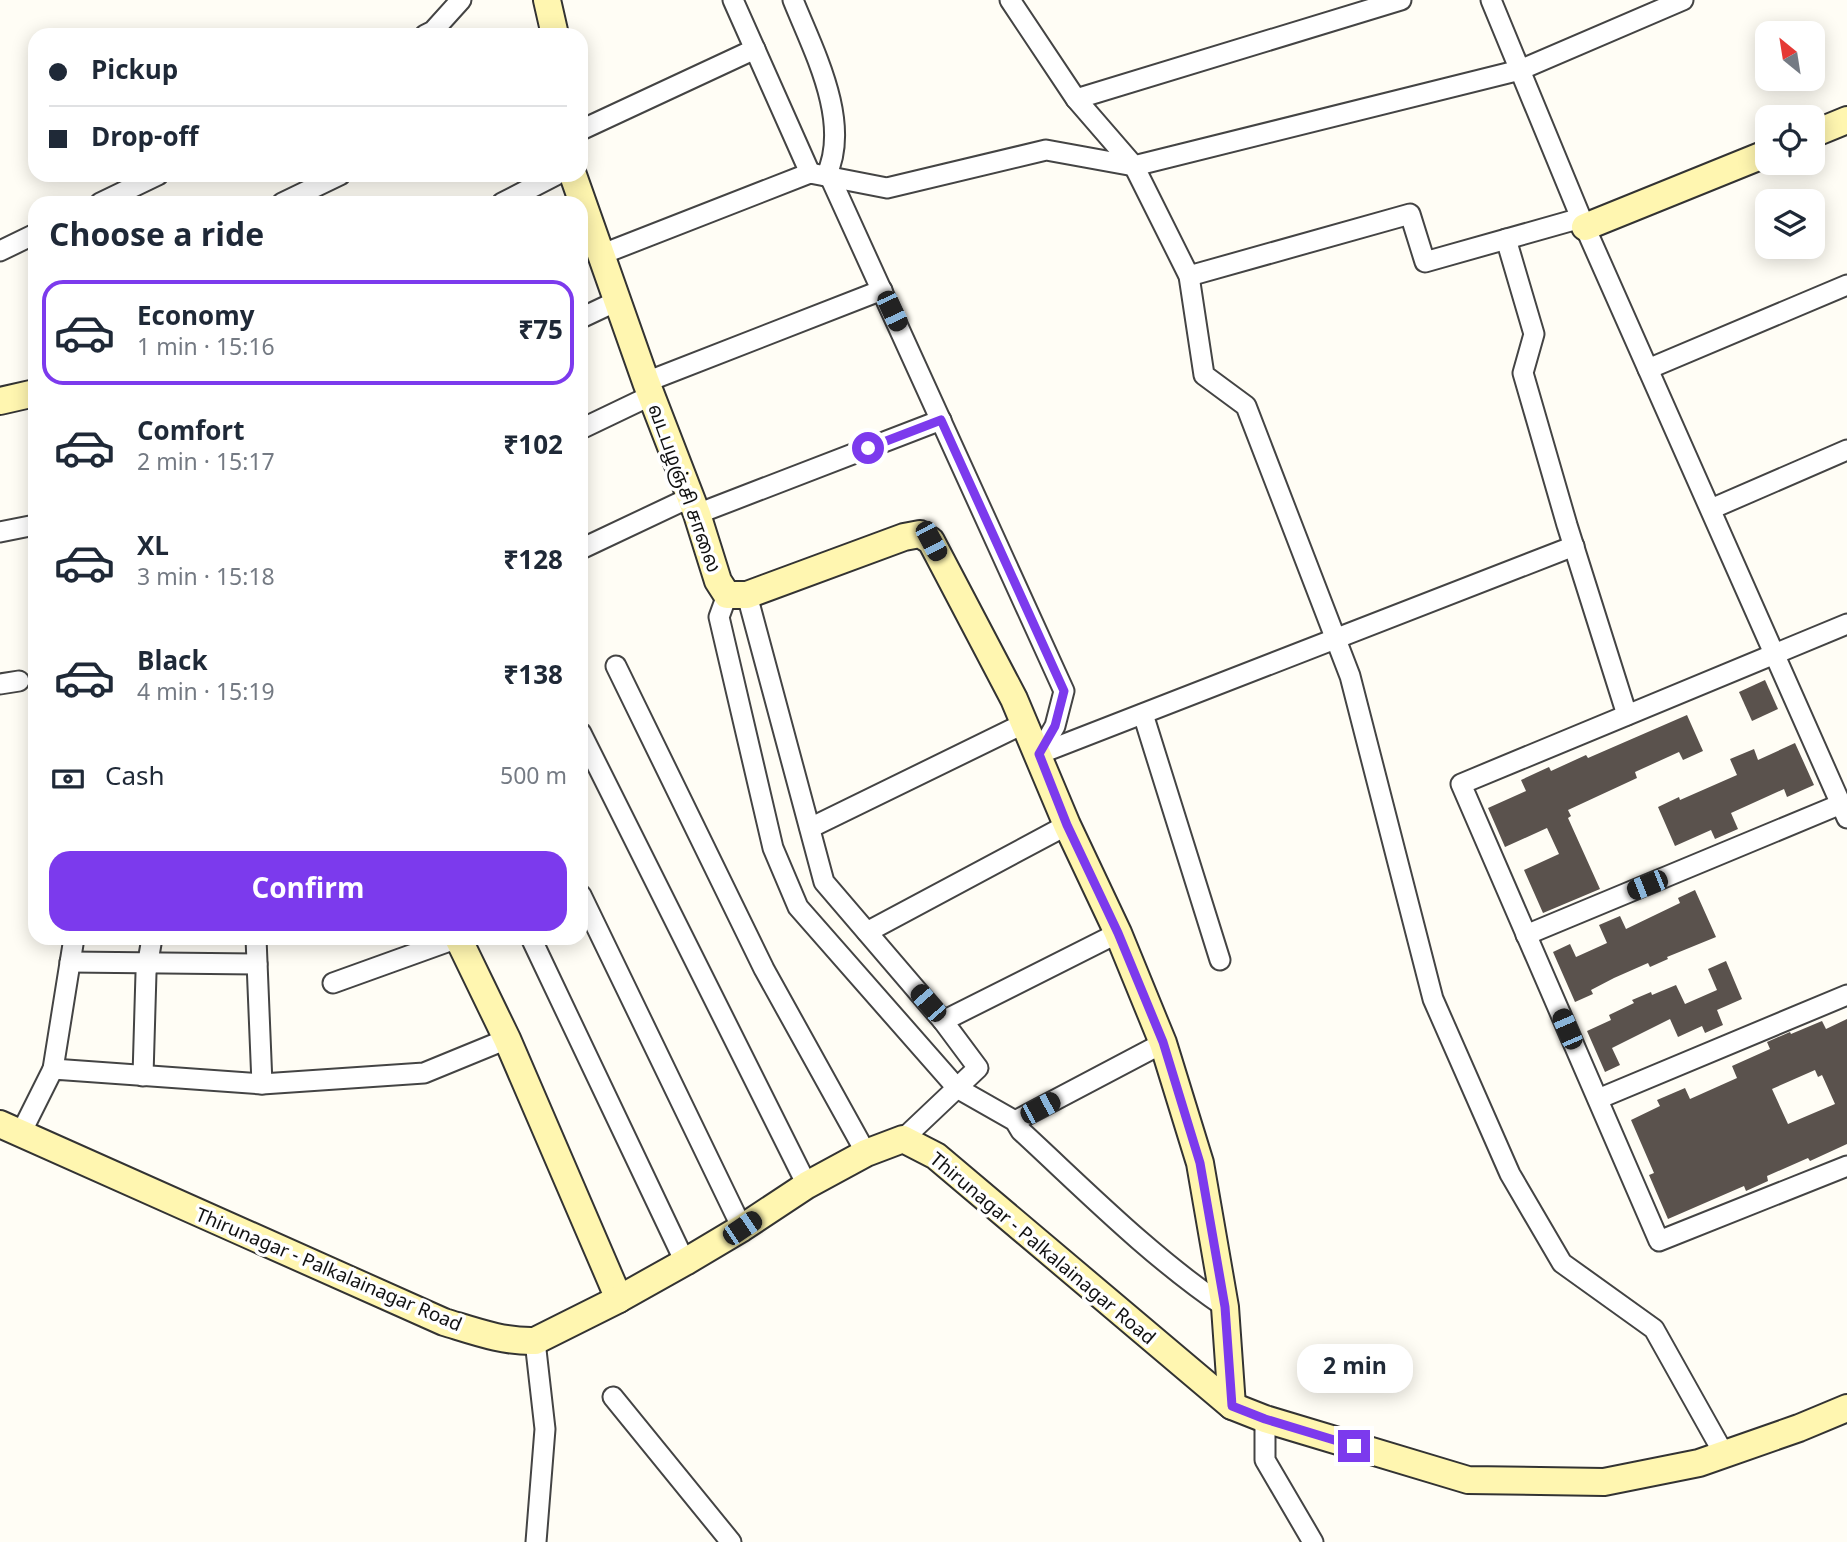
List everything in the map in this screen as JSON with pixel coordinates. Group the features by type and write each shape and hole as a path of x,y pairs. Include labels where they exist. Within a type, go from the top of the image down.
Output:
{"street":[{"path":"435,28 461,0"},
{"path":"547,0 553,28"},
{"path":"733,0 755,49 882,289 1064,691 1055,726 1039,754"},
{"path":"600,255 822,175 830,166 835,126 827,83 793,0"},
{"path":"1010,0 1076,99 1134,166 1189,276 1204,375 1246,406 1350,676 1433,999 1510,1174 1562,1263 1654,1329 1724,1454"},
{"path":"1076,99 1401,0"},
{"path":"1491,0 1583,223 1845,814 1527,935"},
{"path":"822,175 887,188 1046,150 1134,166 1520,70 1683,0"},
{"path":"588,127 755,49"},
{"path":"1825,129 1847,120"},
{"path":"1189,276 1410,214 1425,262 1506,239 1583,223 1755,158"},
{"path":"114,196 144,182"},
{"path":"296,196 326,182"},
{"path":"516,196 542,182"},
{"name":"வடபழஞ்சி சாலை","path":"588,219 694,506 718,581 737,595"},
{"path":"0,251 28,237"},
{"path":"1506,239 1534,334 1523,373 1627,715"},
{"path":"1648,369 1847,285"},
{"path":"588,425 649,389 882,289"},
{"path":"588,315 617,301"},
{"path":"0,401 28,395"},
{"path":"588,546 694,506 941,420"},
{"path":"1711,509 1847,450"},
{"path":"0,532 28,526"},
{"path":"1225,1307 1191,1284 1140,1242 1021,1131 1015,1121 957,1088 798,907 773,848 719,617 737,595 904,537 919,534 931,541 1025,723 1163,1042 1200,1163 1225,1307 1232,1406"},
{"path":"1039,754 1574,546"},
{"path":"536,1542 545,1429 535,1341 685,1262 807,1185 866,1153 903,1139 978,1068 943,1021 824,882 810,828 737,595"},
{"path":"1847,624 1461,784 1659,1241 1847,1166"},
{"path":"616,666 764,969 866,1153"},
{"path":"1143,714 1220,960"},
{"path":"810,828 1025,723"},
{"path":"588,747 807,1185"},
{"path":"867,932 1067,825"},
{"path":"588,909 742,1228"},
{"path":"943,1021 1118,933"},
{"path":"11,1128 52,1069 73,945"},
{"path":"142,1076 146,964 150,945"},
{"path":"256,945 262,1084"},
{"path":"333,984 439,945"},
{"path":"461,945 508,1039 619,1299"},
{"path":"534,945 685,1262"},
{"path":"70,962 257,964"},
{"path":"1598,1099 1847,995"},
{"path":"52,1069 262,1084 424,1073 508,1039"},
{"path":"1015,1121 1163,1042"},
{"name":"Thirunagar - Palkalainagar Road","path":"11,1128 444,1322 498,1338 535,1341"},
{"name":"Thirunagar - Palkalainagar Road","path":"903,1139 936,1156 1232,1406 1265,1419 1468,1480 1604,1482 1699,1463 1847,1408"},
{"path":"613,1397 731,1542"},
{"path":"1265,1419 1265,1460 1313,1542"}],"building":[{"path":"1765,680 1778,709 1752,721 1739,692"},
{"path":"1687,715 1703,751 1683,760 1679,752 1635,772 1637,778 1568,810 1571,816 1568,818 1600,889 1543,913 1524,870 1559,854 1547,828 1505,847 1488,808 1526,791 1521,780 1549,767 1551,771 1586,755 1588,758"},
{"path":"1795,743 1814,785 1787,797 1784,789 1731,813 1738,829 1715,839 1711,830 1675,846 1658,807 1737,775 1730,759 1754,749 1758,760"},
{"path":"1695,890 1716,937 1650,967 1648,963 1614,978 1591,990 1593,994 1575,1002 1553,952 1570,944 1576,957 1607,943 1599,925 1620,916 1626,929 1680,903 1678,898"},
{"path":"1726,961 1742,999 1717,1010 1723,1025 1705,1033 1702,1026 1678,1037 1670,1019 1612,1048 1620,1065 1605,1072 1587,1031 1611,1020 1609,1015 1634,1003 1632,1000 1651,992 1652,995 1676,985 1685,1004 1717,990 1708,969"},
{"path":"1847,1019 1847,1144 1767,1176 1768,1181 1746,1191 1744,1186 1668,1219 1649,1175 1654,1173 1631,1120 1660,1106 1657,1100 1685,1088 1690,1099 1737,1078 1732,1066 1770,1049 1767,1042 1822,1021 1826,1029","holes":["1815,1070 1818,1077 1822,1075 1835,1104 1788,1124 1772,1089"]}],"route":[{"path":"868,448 941,420 1064,691 1055,726 1039,754 1067,825 1118,933 1163,1042 1200,1163 1225,1307 1232,1406 1354,1446"}]}
